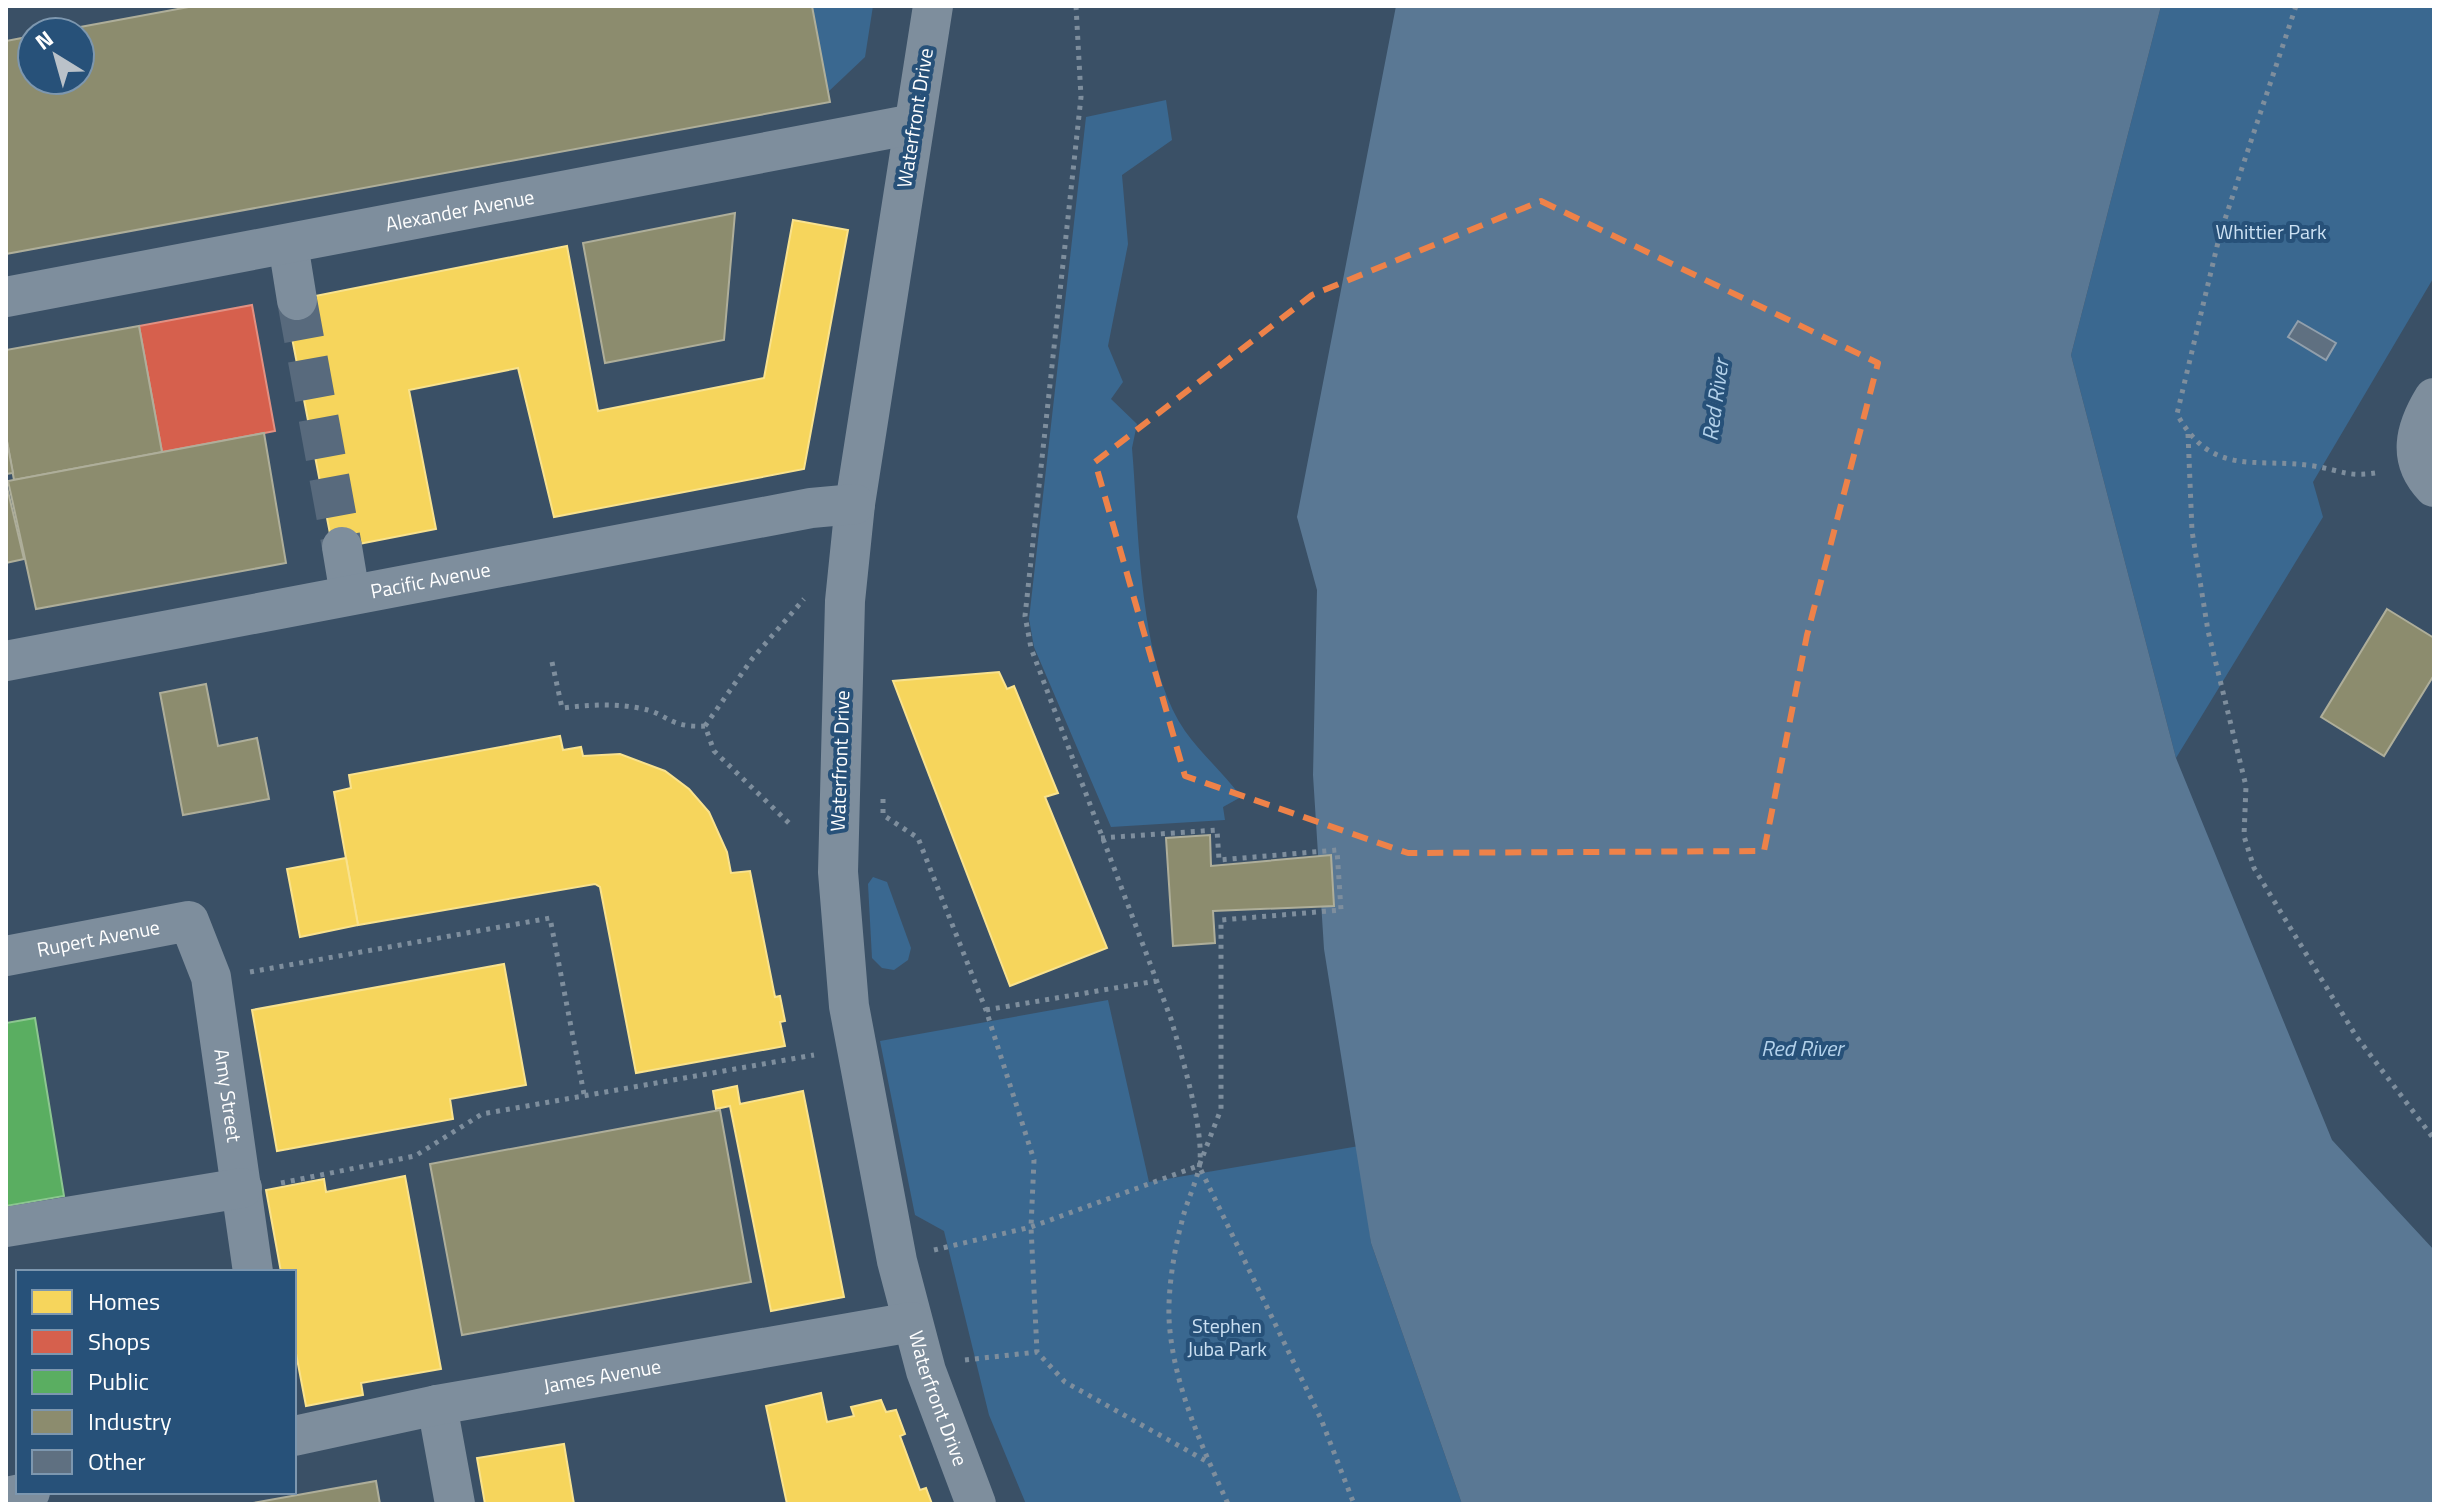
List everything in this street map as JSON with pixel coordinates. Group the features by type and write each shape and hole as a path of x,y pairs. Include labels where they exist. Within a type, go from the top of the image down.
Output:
{"street":[{"name":"Waterfront Drive","path":"933,6 855,504 845,601 837,802 841,939 849,1006 912,1322 976,1504"},
{"name":"Alexander Avenue","path":"6,297 914,124"},
{"path":"288,244 297,300"},
{"path":"2426,476 2416,439 2434,398"},
{"name":"Pacific Avenue","path":"6,661 811,508 855,504"},
{"path":"342,547 350,595"},
{"name":"Rupert Avenue","path":"6,956 189,921"},
{"name":"Amy Street","path":"189,921 211,977 259,1186 253,1270"},
{"path":"6,1227 259,1186"},
{"name":"James Avenue","path":"296,1436 437,1405 912,1322"},
{"path":"437,1405 455,1504"}],"path":[{"path":"1076,6 1081,97 1025,616 1029,642 1184,1063 1193,1102 1199,1166 1321,1419 1354,1504"},
{"path":"2296,6 2220,234 2177,414 2188,434 2228,462 2314,466 2354,477 2426,476"},
{"path":"2188,434 2192,531 2208,631 2246,786 2244,836 2254,868 2356,1036 2434,1139"},
{"path":"705,726 752,659 802,599"},
{"path":"552,662 562,708 597,703 642,708 682,727 705,726"},
{"path":"705,726 714,751 791,825"},
{"path":"883,785 883,815 918,838 986,1010 1034,1160 1031,1227 1037,1352 1065,1382 1206,1461"},
{"path":"1101,838 1217,830 1219,860 1337,850 1341,910 1221,920 1221,1109 1181,1223 1169,1314 1171,1344 1206,1461 1228,1504"},
{"path":"242,974 550,918 584,1094"},
{"path":"986,1010 1156,981"},
{"path":"259,1186 415,1156 482,1114 814,1055"},
{"path":"930,1251 1031,1227 1199,1166"},
{"path":"960,1361 1037,1352"}],"highlighted area":[{"path":"1541,201 1878,363 1807,635 1764,851 1408,853 1185,776 1095,462 1312,295"}],"green space":[{"path":"812,6 873,6 865,57 828,92"},
{"name":"Whittier Park","path":"2161,6 2434,6 2434,277 2313,482 2323,517 2176,758 2071,355"},
{"path":"1166,100 1172,140 1122,175 1128,244 1108,346 1123,382 1111,399 1137,424 1132,448 1139,555 1149,633 1158,669 1170,703 1185,731 1241,797 1223,807 1225,820 1111,827 1034,647 1029,619 1086,117"},
{"path":"873,877 887,882 911,948 908,960 894,970 882,968 872,958 868,884"},
{"name":"Stephen Juba Park","path":"1108,1000 1149,1182 1359,1146 1371,1243 1462,1504 1026,1504 989,1415 944,1231 915,1215 880,1041"}],"water":[{"name":"Red River","path":"1396,6 2161,6 2071,355 2176,758 2332,1140 2434,1250 2434,1504 1462,1504 1371,1243 1324,949 1313,775 1317,590 1297,517"}],"building: Homes":[{"path":"793,220 848,230 804,469 554,517 518,368 409,390 436,529 333,549 285,302 567,246 598,411 764,378"},
{"path":"999,672 1007,689 1014,686 1058,793 1045,797 1107,948 1010,986 893,681"},
{"path":"560,736 563,750 581,747 583,756 620,754 665,771 689,789 709,812 727,852 731,873 750,871 775,997 780,996 785,1021 780,1022 785,1046 636,1073 600,887 595,884 358,925 334,792 351,788 349,775"},
{"path":"346,858 358,925 300,937 287,869"},
{"path":"504,964 526,1085 450,1099 453,1119 277,1151 252,1010"},
{"path":"737,1086 740,1104 803,1091 844,1297 771,1311 730,1106 716,1109 713,1091"},
{"path":"405,1176 441,1369 361,1383 363,1395 306,1406 296,1354 296,1270 281,1270 266,1190 324,1179 326,1192"},
{"path":"821,1393 827,1422 854,1416 851,1407 881,1400 886,1412 896,1410 905,1434 900,1436 920,1490 926,1488 932,1504 787,1504 766,1406"},
{"path":"564,1444 574,1504 485,1504 477,1458"}],"building: Shops":[{"path":"252,305 275,431 162,452 139,326"}],"building: Public":[{"path":"35,1018 64,1196 6,1206 6,1023"}],"building: Industry":[{"path":"194,6 812,6 830,102 6,254 6,41 16,39 16,96 96,96 96,24"},
{"path":"735,213 724,340 605,363 583,243"},
{"path":"139,326 162,452 14,480 6,436 6,350"},
{"path":"264,433 286,563 36,609 8,481"},
{"path":"6,436 13,473 6,474"},
{"path":"6,483 24,559 6,563"},
{"path":"2387,609 2434,638 2434,675 2384,756 2321,717"},
{"path":"206,684 218,746 257,738 269,799 183,815 160,693"},
{"path":"1210,835 1211,866 1331,855 1334,906 1213,911 1215,943 1173,946 1166,838"},
{"path":"720,1110 751,1282 462,1335 430,1164"},
{"path":"376,1481 380,1504 247,1504"}],"building: Other":[{"path":"2298,321 2336,343 2326,360 2288,337"}],"tunnel":[{"path":"297,300 342,547"}]}
